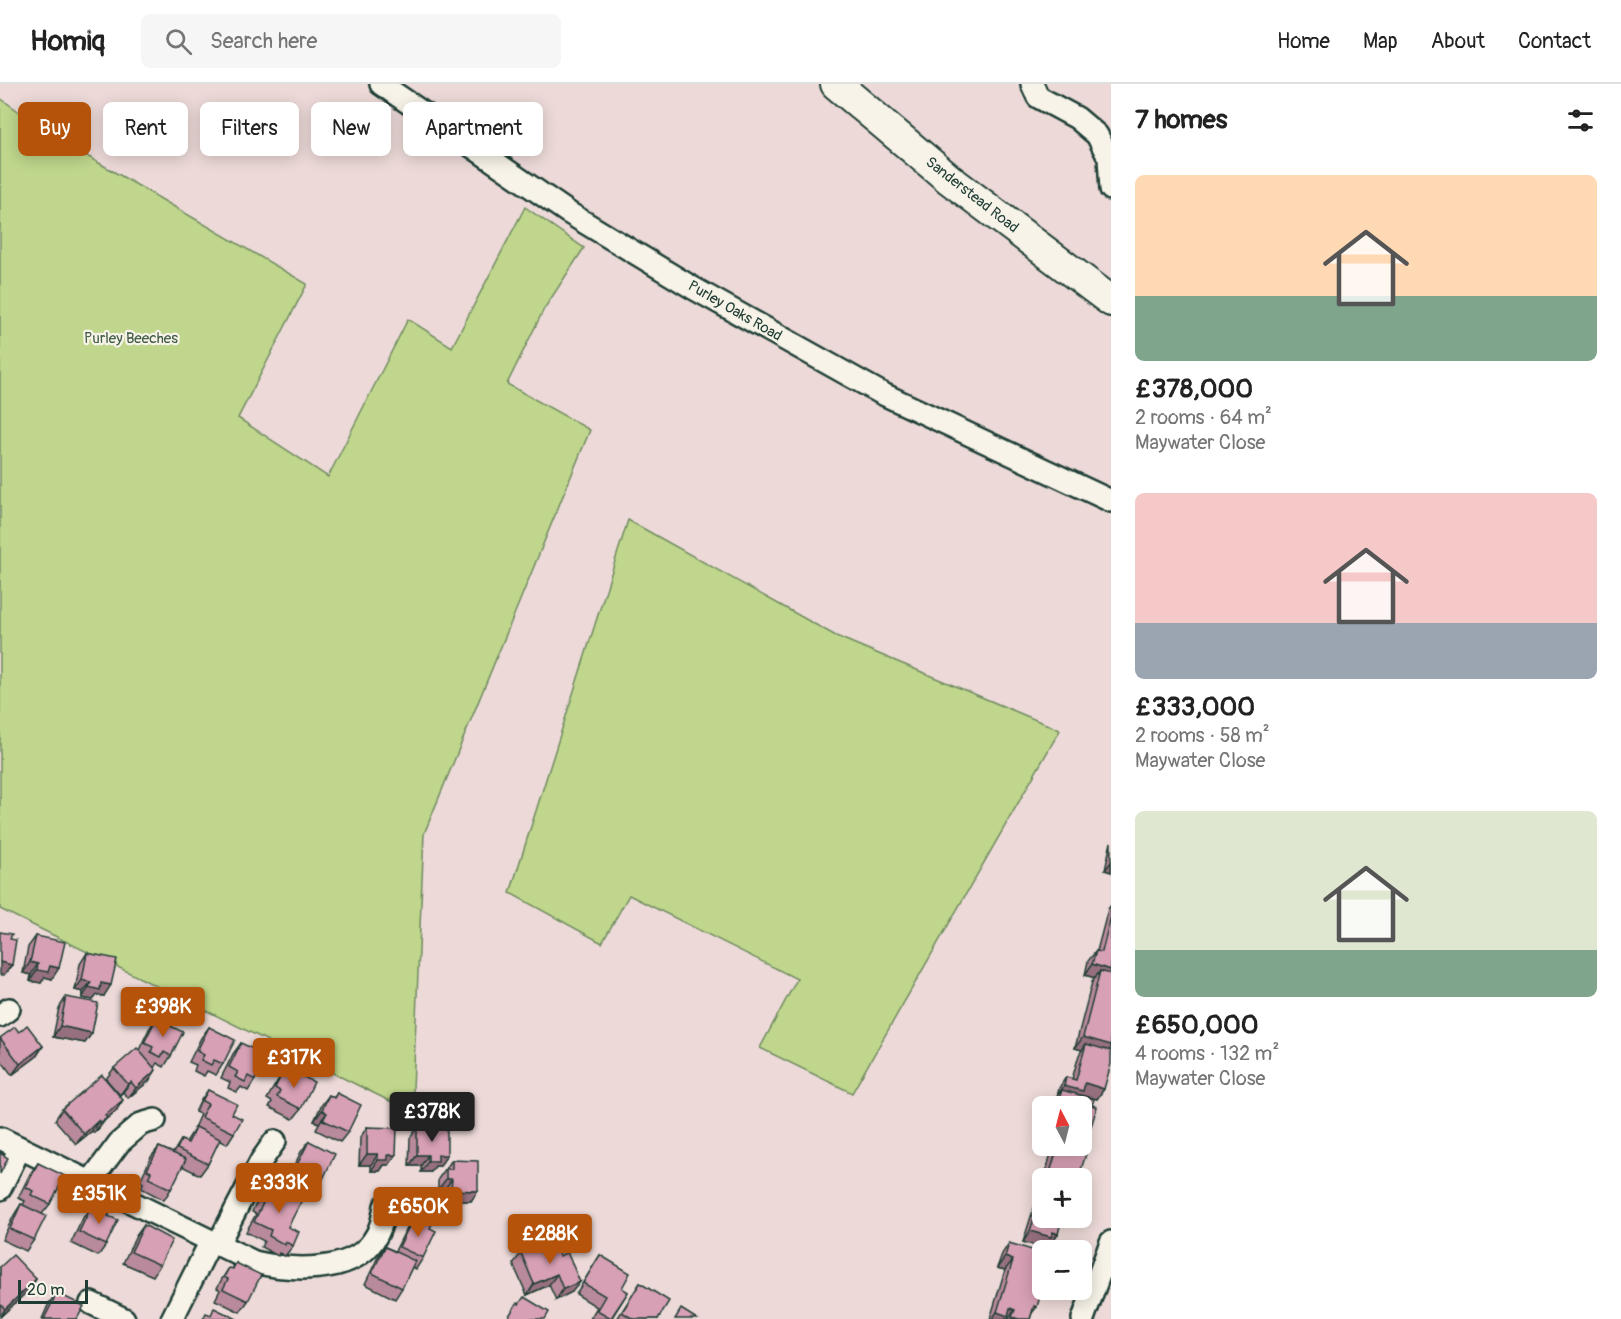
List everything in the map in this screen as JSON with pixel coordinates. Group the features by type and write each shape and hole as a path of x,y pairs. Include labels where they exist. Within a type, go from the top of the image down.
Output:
{"main road":[{"name":"Sanderstead Road","path":"836,84 950,179 1108,295"}],"street":[{"name":"Purley Oaks Road","path":"381,84 569,213 693,288 881,393 1111,501"},
{"path":"1032,84 1038,97 1077,118 1097,135 1109,158 1111,189"},
{"path":"90,1182 119,1143 141,1124 155,1120"},
{"path":"0,1138 254,1262 278,1267 307,1269 340,1263 360,1254 373,1242 382,1224 385,1206"},
{"path":"172,1319 214,1242 275,1141"},
{"path":"0,1189 20,1148"},
{"path":"1083,1319 1111,1242"},
{"path":"91,1303 124,1319"}],"green space":[{"name":"Purley Beeches","path":"0,98 18,111 18,156 87,156 307,284 238,418 328,477 408,319 452,347 525,207 584,248 544,309 507,384 590,430 424,834 412,1112 0,909"},
{"path":"628,520 836,636 1060,730 852,1093 760,1048 797,979 629,895 602,943 510,893"}],"building":[{"path":"1111,916 1111,970 1092,964 1096,951 1102,952"},
{"path":"0,932 12,934 10,939 16,940 12,965 0,962"},
{"path":"36,936 65,942 59,968 50,966 48,972 37,970 38,964 30,962"},
{"path":"87,953 117,959 111,985 101,983 100,990 89,987 91,982 82,980"},
{"path":"1100,971 1111,974 1111,1045 1083,1037"},
{"path":"66,997 98,1003 92,1033 60,1026"},
{"path":"156,1019 183,1032 171,1056 164,1052 161,1057 151,1052 153,1047 144,1043"},
{"path":"27,1025 43,1046 20,1064 0,1038 15,1027 19,1032"},
{"path":"209,1027 235,1040 223,1064 214,1060 211,1065 201,1060 204,1055 197,1051"},
{"path":"241,1043 267,1056 255,1080 248,1076 245,1082 235,1077 238,1072 229,1067"},
{"path":"1086,1044 1111,1051 1111,1064 1104,1089 1085,1083 1083,1091 1064,1086 1066,1077 1076,1080"},
{"path":"137,1048 156,1070 136,1088 131,1082 128,1084 114,1068"},
{"path":"290,1070 314,1082 301,1109 277,1097 280,1091 275,1088 282,1074 287,1077"},
{"path":"102,1075 123,1100 105,1115 107,1118 101,1122 99,1120 84,1134 62,1109"},
{"path":"208,1090 237,1104 232,1114 242,1119 234,1133 201,1117 208,1104 202,1101"},
{"path":"1062,1090 1083,1096 1060,1096"},
{"path":"337,1093 361,1105 348,1132 323,1120 327,1113 322,1110 329,1095 334,1098"},
{"path":"1092,1105 1097,1107 1092,1123"},
{"path":"196,1127 220,1139 208,1164 177,1149 181,1140 188,1143"},
{"path":"367,1127 397,1128 396,1155 388,1155 388,1160 378,1160 378,1154 367,1154"},
{"path":"417,1128 447,1128 447,1155 438,1155 438,1161 428,1161 428,1155 417,1155"},
{"path":"309,1141 335,1154 321,1183 301,1173 303,1168 297,1165"},
{"path":"159,1147 186,1159 171,1189 148,1178 151,1172 147,1170"},
{"path":"0,1153 8,1158 0,1174"},
{"path":"1055,1156 1085,1156 1082,1168 1051,1168"},
{"path":"452,1160 478,1161 478,1191 451,1190 452,1179 446,1179 446,1169 452,1169"},
{"path":"38,1163 65,1176 50,1204 31,1195 33,1191 26,1187"},
{"path":"273,1183 303,1198 288,1227 299,1232 293,1246 286,1242 285,1245 269,1236 271,1230 254,1222 263,1203 260,1201 262,1196 265,1198"},
{"path":"21,1204 46,1216 34,1240 10,1229"},
{"path":"101,1206 111,1211 108,1216 118,1220 106,1245 79,1232 91,1207 98,1211"},
{"path":"418,1217 432,1224 430,1228 436,1231 423,1258 399,1247 412,1220 416,1221"},
{"path":"144,1225 172,1240 160,1265 131,1252"},
{"path":"1032,1225 1032,1228 1060,1228 1058,1234 1053,1232 1051,1237 1030,1231"},
{"path":"553,1240 560,1256 567,1252 580,1282 563,1289 557,1274 534,1284 521,1253"},
{"path":"1009,1243 1032,1250 1032,1300 1039,1300 1037,1307 1034,1306 1030,1319 1012,1317 1015,1310 1010,1308 1008,1316 997,1312 1013,1260 1005,1257"},
{"path":"385,1247 415,1261 402,1288 372,1273"},
{"path":"13,1255 36,1279 5,1309 0,1304 0,1267"},
{"path":"600,1255 630,1273 622,1288 628,1292 611,1318 597,1310 605,1296 583,1283"},
{"path":"236,1263 261,1275 248,1301 223,1289 228,1279 224,1277 229,1268 233,1269"},
{"path":"640,1283 669,1301 658,1319 633,1319 622,1312"},
{"path":"57,1293 84,1306 77,1319 44,1319"},
{"path":"524,1297 549,1312 545,1319 507,1319 517,1303 519,1304"},
{"path":"214,1308 237,1319 203,1319 206,1313 211,1315"},
{"path":"681,1309 697,1319 675,1319"}]}
